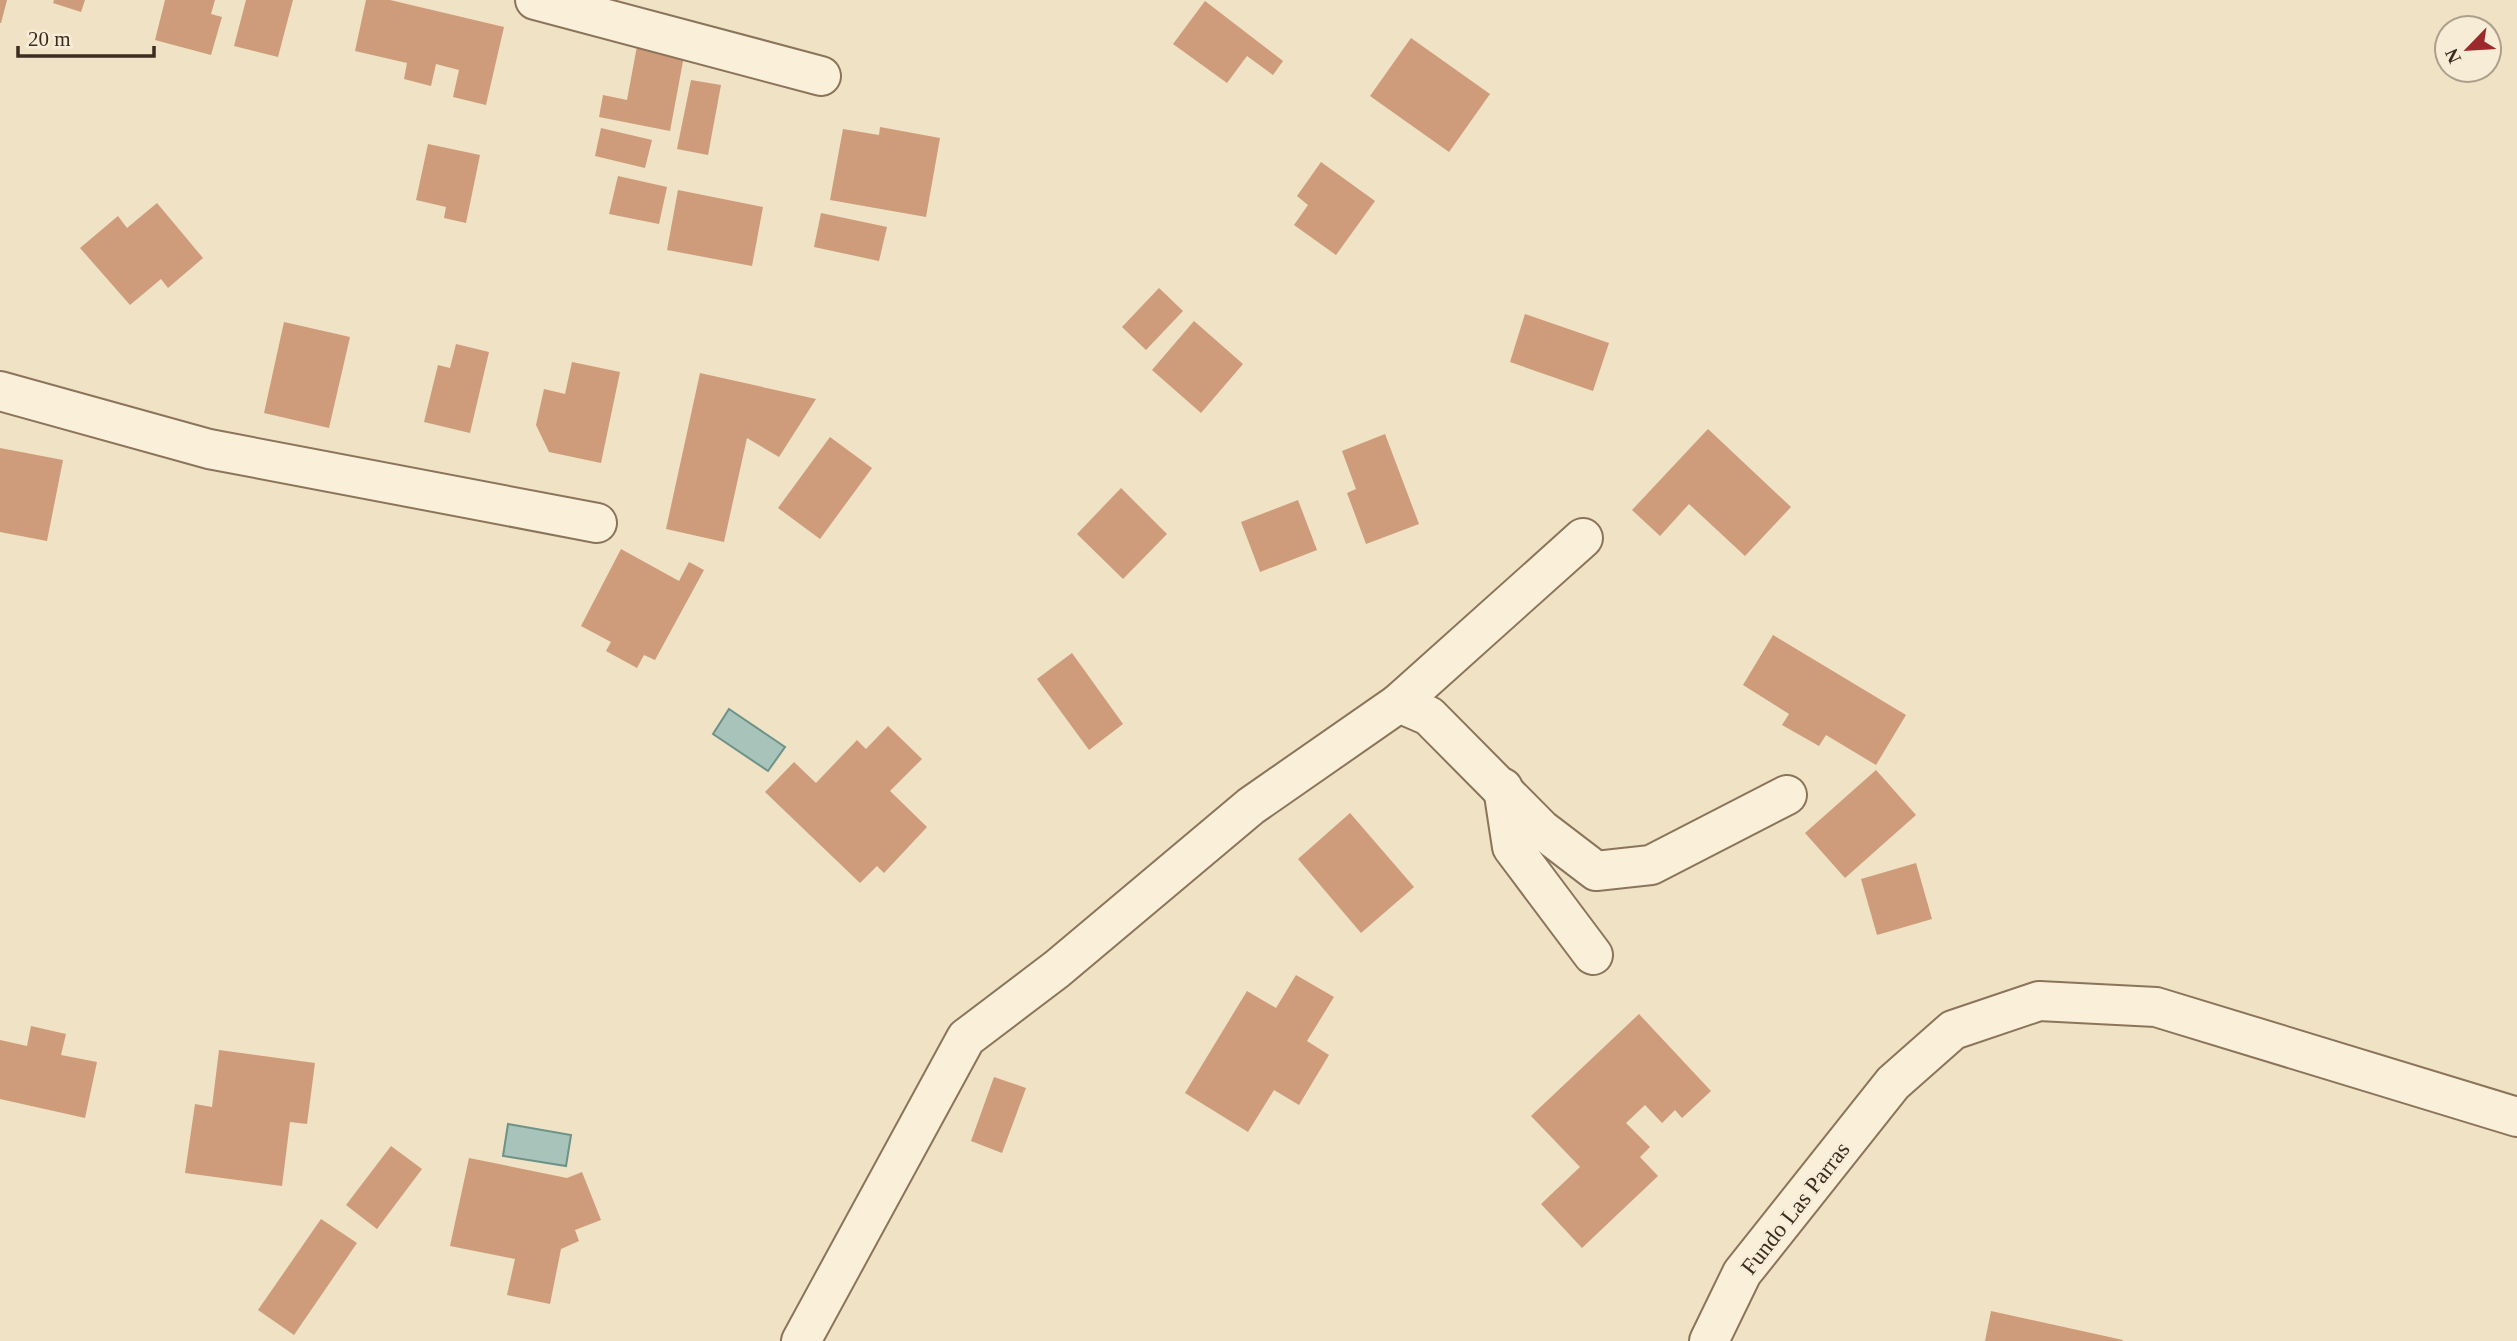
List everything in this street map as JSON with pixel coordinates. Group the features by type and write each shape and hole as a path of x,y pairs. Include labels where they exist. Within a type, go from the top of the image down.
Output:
{"street":[{"path":"535,0 821,76"},
{"path":"0,391 209,449 597,523"},
{"path":"801,1341 966,1038 1056,970 1251,806 1399,703 1583,538"},
{"path":"1399,703 1429,716 1541,829 1596,871 1651,865 1787,795"},
{"path":"1503,788 1512,847 1593,955"},
{"name":"Fundo Las Parras","path":"1709,1341 1742,1273 1893,1083 1953,1030 2039,1001 2156,1007 2517,1117"}],"water":[{"path":"729,709 785,747 768,771 713,734"},
{"path":"508,1124 571,1135 566,1166 503,1156"}],"building":[{"path":"0,0 7,0 1,23 0,23"},
{"path":"54,0 85,0 81,12 53,3"},
{"path":"165,0 215,0 211,14 222,17 211,55 155,40"},
{"path":"246,0 293,0 278,57 234,46"},
{"path":"366,0 390,0 504,27 486,105 453,97 459,70 436,64 431,86 404,79 407,63 355,51"},
{"path":"1205,1 1283,61 1273,75 1247,56 1227,83 1173,44"},
{"path":"1411,38 1490,94 1449,152 1370,96"},
{"path":"637,46 684,56 670,131 599,117 603,95 627,100"},
{"path":"691,80 721,85 708,155 677,149"},
{"path":"880,127 940,138 926,217 830,200 843,129 879,135"},
{"path":"601,128 652,140 645,168 595,156"},
{"path":"428,144 480,155 466,223 444,218 446,207 416,200"},
{"path":"1321,162 1375,201 1336,255 1294,225 1308,205 1297,196"},
{"path":"618,176 667,187 659,224 609,214"},
{"path":"678,190 763,207 752,266 667,250"},
{"path":"157,203 203,258 168,288 161,279 130,305 80,248 118,216 127,228"},
{"path":"821,213 887,227 879,261 814,247"},
{"path":"1159,288 1183,311 1146,350 1122,327"},
{"path":"1525,314 1609,343 1593,391 1510,362"},
{"path":"1194,321 1243,364 1201,413 1152,370"},
{"path":"284,322 350,337 329,428 264,413"},
{"path":"456,344 489,352 470,433 424,422 438,365 450,368"},
{"path":"572,362 620,372 601,463 549,452 536,425 544,389 565,394"},
{"path":"700,373 816,399 779,457 747,438 724,542 666,529"},
{"path":"1708,429 1791,507 1745,556 1689,504 1660,536 1632,510"},
{"path":"1385,434 1419,524 1366,544 1347,493 1356,489 1342,451"},
{"path":"830,437 872,468 820,539 778,508"},
{"path":"0,448 63,460 47,541 0,532"},
{"path":"1121,488 1167,534 1123,579 1077,534"},
{"path":"1298,500 1317,550 1260,572 1241,522"},
{"path":"621,549 679,581 689,562 704,570 655,660 644,655 637,668 606,651 611,642 581,626"},
{"path":"1773,635 1906,715 1876,765 1826,735 1819,746 1782,725 1789,714 1743,685"},
{"path":"1072,653 1123,724 1089,750 1037,679"},
{"path":"888,726 922,759 890,791 927,827 884,873 877,866 860,883 765,792 794,762 816,783 857,740 866,749"},
{"path":"1876,770 1916,815 1845,878 1805,833"},
{"path":"1350,813 1414,887 1361,933 1298,859"},
{"path":"1916,863 1932,919 1877,935 1861,879"},
{"path":"1296,975 1334,997 1307,1041 1329,1055 1299,1105 1274,1090 1248,1132 1185,1093 1247,991 1276,1008"},
{"path":"1639,1014 1711,1091 1682,1118 1675,1110 1662,1123 1645,1105 1626,1123 1650,1147 1640,1157 1658,1176 1582,1248 1541,1204 1580,1167 1531,1116"},
{"path":"31,1026 66,1034 61,1055 97,1062 85,1118 0,1099 0,1040 27,1046"},
{"path":"219,1050 315,1063 307,1124 290,1122 282,1186 185,1173 195,1104 212,1107"},
{"path":"994,1077 1026,1088 1002,1153 971,1141"},
{"path":"391,1146 422,1169 377,1229 346,1205"},
{"path":"469,1158 567,1178 582,1172 601,1220 575,1230 579,1241 561,1249 550,1304 507,1295 515,1259 450,1246"},
{"path":"321,1219 357,1243 294,1335 258,1310"},
{"path":"1991,1311 2123,1340 1985,1341"}]}
